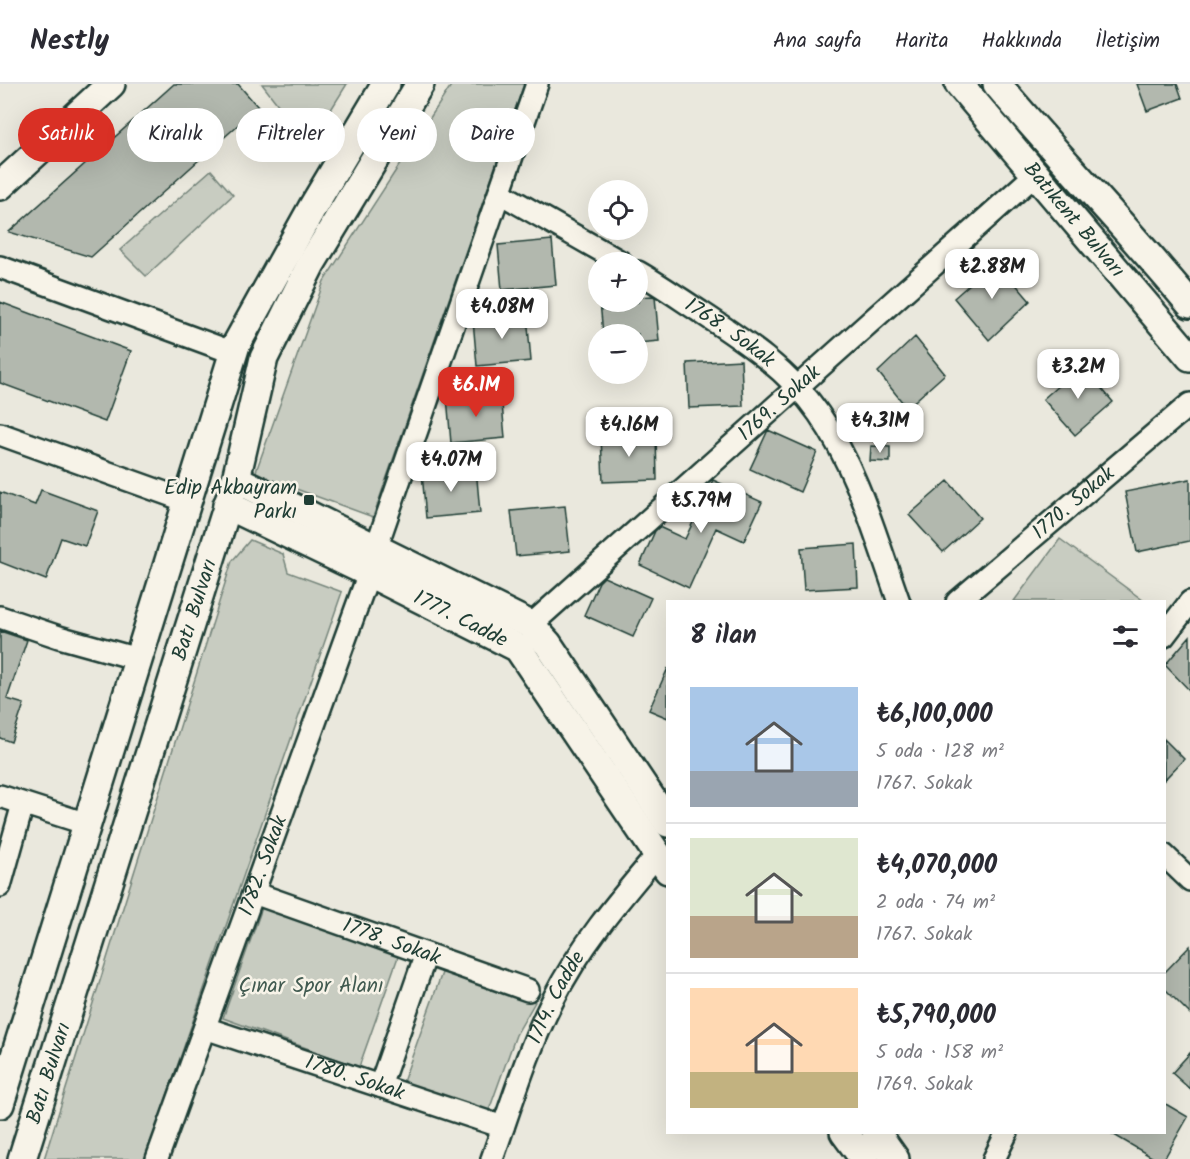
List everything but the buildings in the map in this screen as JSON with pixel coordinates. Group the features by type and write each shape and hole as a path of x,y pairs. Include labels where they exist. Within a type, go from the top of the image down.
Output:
{"main road":[{"path":"0,186 110,84"},
{"path":"312,208 312,189 322,159 368,84"},
{"name":"Batı Bulvarı","path":"1,1096 234,353 312,208 386,84"},
{"name":"Batı Bulvarı","path":"22,1159 236,479 264,358 311,264 420,84"},
{"path":"311,264 345,240 441,84"},
{"path":"949,84 1028,181 1047,200 1057,200"},
{"name":"Batıkent Bulvarı","path":"959,84 1190,357"},
{"name":"Batıkent Bulvarı","path":"997,84 1047,143 1142,245 1190,304"},
{"path":"1019,84 1094,171 1115,217"},
{"name":"1777. Cadde","path":"236,479 518,648 664,858"},
{"name":"1777. Cadde","path":"226,505 531,625 548,644 666,820"},
{"path":"845,1134 864,1159"},
{"path":"877,1134 895,1159"}],"street":[{"name":"1782. Sokak","path":"157,1159 373,561 537,84"},
{"name":"1769. Sokak","path":"531,625 1028,181"},
{"path":"500,194 603,252"},
{"path":"0,267 234,353"},
{"name":"1768. Sokak","path":"648,278 746,342 798,386 831,432 855,479 898,600"},
{"name":"1770. Sokak","path":"959,600 1190,404"},
{"path":"0,434 188,501"},
{"path":"1166,633 1190,602"},
{"path":"0,617 59,637 138,659"},
{"path":"0,796 87,824"},
{"path":"0,886 23,804"},
{"path":"1166,857 1190,880"},
{"name":"1714. Cadde","path":"492,1159 537,1034 553,999 587,943 664,858"},
{"name":"1778. Sokak","path":"254,893 528,990"},
{"path":"380,1086 426,954"},
{"name":"1780. Sokak","path":"205,1028 503,1127"},
{"path":"994,1159 1006,1134"}],"green space":[{"path":"262,84 347,84 332,108 280,108"},
{"path":"452,84 524,84 516,108 449,108 449,162 497,162 373,517 255,474 324,281 401,162 437,162 436,108"},
{"path":"211,170 233,195 146,276 120,250"},
{"path":"1060,539 1143,600 1015,600"},
{"path":"250,540 283,554 288,572 342,592 145,1159 44,1159 232,561"},
{"name":"Çınar Spor Alanı","path":"263,905 399,954 359,1067 223,1018"},
{"path":"443,970 535,1002 516,1035 488,1113 403,1082"}],"place":[{"name":"Edip Akbayram Parkı","path":"309,500"}]}
